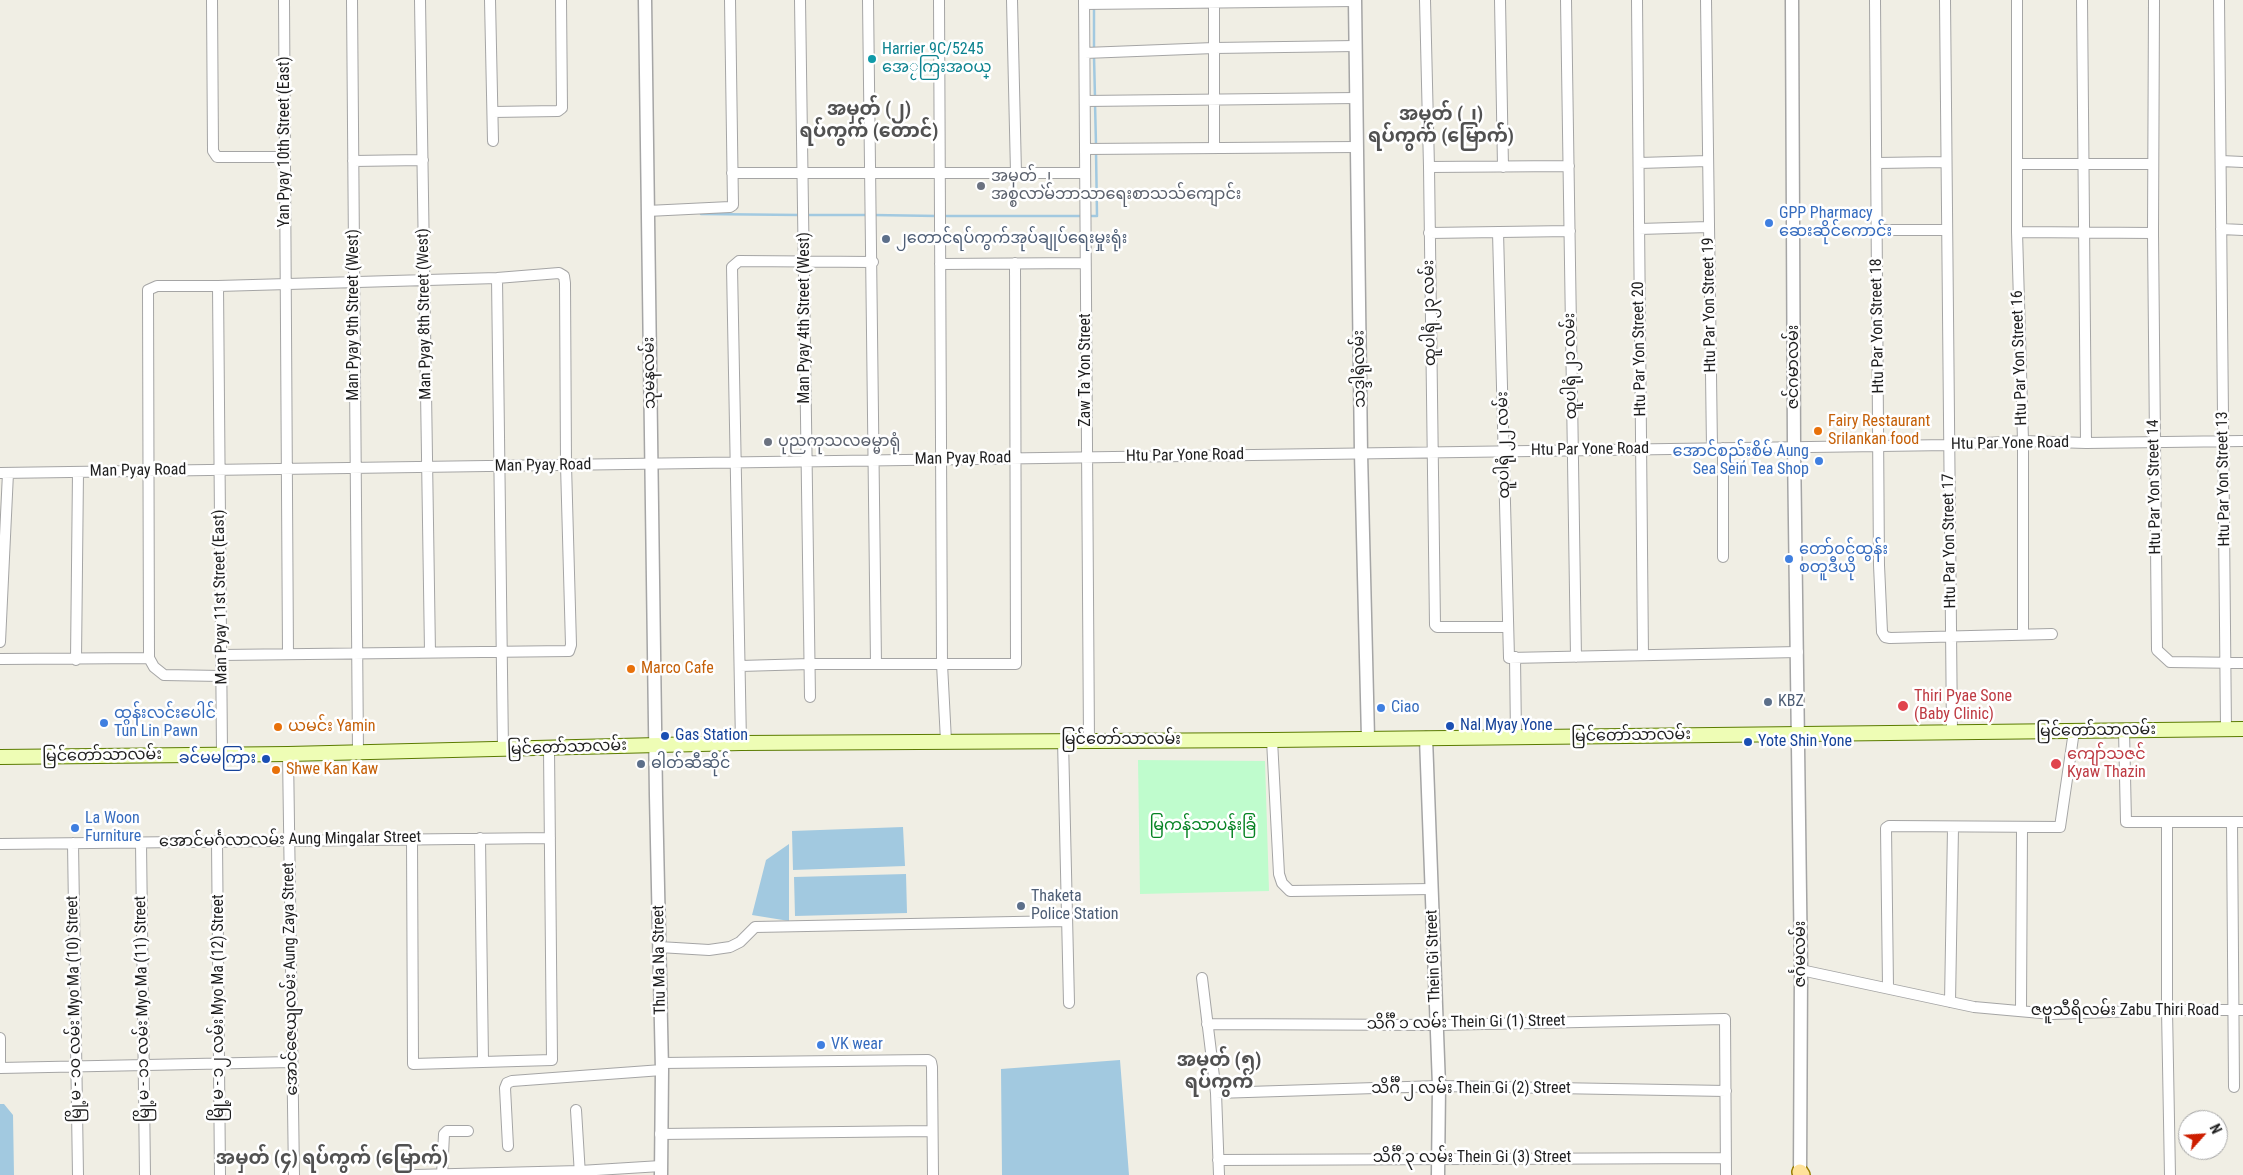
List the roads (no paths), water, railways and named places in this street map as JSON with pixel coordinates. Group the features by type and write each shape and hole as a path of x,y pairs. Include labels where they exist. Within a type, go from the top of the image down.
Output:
{"main road":[{"name":"မြင်တော်သာလမ်း","path":"0,757 502,750 741,743 1272,740 2243,729"}],"street":[{"path":"212,0 213,151 217,157 285,157"},
{"name":"Yan Pyay 10th Street (East)","path":"284,0 288,654"},
{"name":"Man Pyay 9th Street (West)","path":"352,0 358,752"},
{"name":"Man Pyay 8th Street (West)","path":"420,0 430,652"},
{"path":"490,0 493,142"},
{"path":"493,112 558,111 562,108 561,0"},
{"name":"သုမနလမ်း","path":"645,0 655,745"},
{"path":"648,211 730,208 733,206 730,0"},
{"name":"Man Pyay 4th Street (West)","path":"800,0 804,174 805,462 810,697"},
{"path":"868,0 873,262 876,664"},
{"path":"939,0 940,460 942,664 946,741"},
{"path":"1012,0 1016,173"},
{"name":"ထူပါရုံ ၂၃ လမ်း","path":"1425,0 1435,626 1508,628"},
{"path":"1500,0 1503,167"},
{"name":"ထူပါရုံ ၂၁ လမ်း","path":"1566,0 1576,656"},
{"name":"Htu Par Yon Street 20","path":"1637,0 1643,655"},
{"name":"Htu Par Yon Street 19","path":"1706,0 1712,448"},
{"name":"ဇင်ဂမာလမ်း","path":"1792,0 1794,447 1799,734"},
{"name":"Htu Par Yon Street 18","path":"1875,0 1879,565 1882,632 1885,637 1890,638 1951,636"},
{"name":"Htu Par Yon Street 17","path":"1945,0 1952,732"},
{"name":"Htu Par Yon Street 16","path":"2017,0 2017,232 2023,442 2023,633"},
{"path":"2082,0 2086,443"},
{"name":"Htu Par Yon Street 14","path":"2154,0 2153,233 2158,650 2170,662 2243,664"},
{"name":"Htu Par Yon Street 13","path":"2219,0 2226,729"},
{"path":"1214,1 1214,147"},
{"path":"1084,2 1355,1"},
{"name":"သဒ္ဒါရုံလမ်း","path":"1355,1 1360,454 1368,738"},
{"name":"Zaw Ta Yon Street","path":"1084,2 1088,740"},
{"path":"1085,52 1356,46"},
{"path":"1085,101 1356,98"},
{"path":"1085,149 1357,147"},
{"path":"353,161 422,160"},
{"path":"1639,163 1708,161"},
{"path":"2221,161 2243,162"},
{"path":"1877,163 1946,162"},
{"path":"2017,164 2153,164"},
{"path":"1429,168 1569,166"},
{"path":"732,173 1085,172"},
{"path":"1639,229 1709,227"},
{"path":"2221,229 2243,230"},
{"path":"1877,230 1947,230"},
{"path":"1429,233 1570,231"},
{"name":"ထူပါရုံ ၂၂ လမ်း","path":"1498,232 1508,628 1512,657 1516,737"},
{"path":"2017,232 2153,233"},
{"path":"741,743 733,264 739,262 873,262"},
{"path":"740,666 1016,664 1015,263"},
{"path":"940,264 1086,263"},
{"path":"221,655 568,651 571,645 566,465 566,283 564,276 559,274 498,278 156,286 148,290 150,471 149,658 154,667 164,675 222,676"},
{"path":"498,278 502,750"},
{"name":"Man Pyay 11st Street (East)","path":"218,286 222,754"},
{"name":"Htu Par Yone Road","path":"1087,458 2243,440"},
{"path":"1723,558 1724,448"},
{"name":"Man Pyay Road","path":"4,473 1087,458"},
{"path":"76,660 78,472"},
{"path":"0,642 4,473"},
{"path":"1951,636 2023,633 2052,634"},
{"path":"1512,657 1798,652"},
{"path":"0,659 76,660 149,658"},
{"path":"2124,730 2126,822 2243,822"},
{"path":"1888,988 1886,828 1890,826 2056,828 2062,825 2074,731"},
{"name":"ဇင်္ဂမလမ်း","path":"1799,734 1801,1174"},
{"name":"Thein Gi Street","path":"1426,738 1439,1086 1438,1175"},
{"path":"1064,740 1069,1003"},
{"path":"1272,740 1279,874 1282,883 1290,891 1432,889"},
{"name":"Thu Ma Na Street","path":"655,745 662,1067 661,1170"},
{"path":"412,839 413,1064 552,1060 549,749"},
{"name":"အောင်ဇေယျလမ်း Aung Zaya Street","path":"288,754 294,1175"},
{"path":"2167,822 2167,1010 2170,1175"},
{"path":"2232,823 2239,1010 2234,1087"},
{"path":"1950,1002 1953,828"},
{"path":"2021,1011 2022,828"},
{"path":"480,838 483,1062"},
{"name":"အောင်မင်္ဂလာလမ်း Aung Mingalar Street","path":"0,844 550,838"},
{"name":"မြို့မ - ၁၂ လမ်း Myo Ma (12) Street","path":"217,841 220,1175"},
{"name":"မြို့မ - ၁၁ လမ်း Myo Ma (11) Street","path":"141,842 145,1175"},
{"name":"မြို့မ - ၁၀ လမ်း Myo Ma (10) Street","path":"73,843 78,1175"},
{"path":"659,947 709,950 730,947 740,942 756,927 1066,921"},
{"name":"ဇဗူသီရိလမ်း Zabu Thiri Road","path":"1801,970 1974,1007 2052,1014 2167,1010 2239,1010"},
{"path":"1202,978 1216,1093 1219,1175"},
{"name":"သိင်္ဂီ ၁ လမ်း Thein Gi (1) Street","path":"1207,1024 1436,1025 1725,1019 1726,1091"},
{"path":"0,1038 0,1068 292,1062"},
{"path":"508,1146 505,1088 507,1083 512,1081 662,1067 928,1060 931,1062 933,1175"},
{"name":"သိင်္ဂီ ၂ လမ်း Thein Gi (2) Street","path":"1216,1093 1439,1086 1726,1091"},
{"path":"1726,1091 1726,1175"},
{"path":"576,1110 580,1173"},
{"path":"442,1174 444,1134 447,1131 468,1131"},
{"path":"660,1134 932,1131"},
{"name":"သိင်္ဂီ ၃ လမ်း Thein Gi (3) Street","path":"1218,1160 1726,1158"},
{"path":"414,1175 661,1170"}],"water":[{"path":"903,827 905,866 793,870 792,831"},
{"path":"789,844 789,921 752,915 766,860"},
{"path":"906,874 907,913 795,916 794,877"},
{"path":"1120,1060 1129,1175 1002,1175 1001,1069"},
{"path":"0,1104 4,1104 13,1115 14,1175 0,1175"}],"waterway":[{"path":"1094,6 1094,50"},
{"path":"1094,56 1095,98"},
{"path":"1095,103 1096,145"},
{"path":"1088,216 1097,216 1096,151"},
{"path":"701,214 800,215"},
{"path":"805,215 867,215"},
{"path":"873,215 937,216"},
{"path":"943,216 1082,216"}],"place":[{"name":"Harrier 9C/5245 အေႂကြးအဝယ္","path":"872,59"},
{"name":"အမှတ် ၂ အစ္စလာမ်ဘာသာရေးစာသသ်ကျောင်း","path":"981,186"},
{"name":"GPP Pharmacy ဆေးဆိုင်ကောင်း","path":"1769,223"},
{"name":"၂တောင်ရပ်ကွက်အုပ်ချုပ်ရေးမှုးရုံး","path":"886,239"},
{"name":"Fairy Restaurant Srilankan food","path":"1818,431"},
{"name":"ပုညကုသလဓမ္မာရုံ","path":"768,442"},
{"name":"အောင်စည်းစိမ် Aung Sea Sein Tea Shop","path":"1819,461"},
{"name":"တော်ဝင်ထွန်း စတူဒီယို","path":"1789,559"},
{"name":"Marco Cafe","path":"631,669"},
{"name":"KBZ","path":"1768,702"},
{"name":"Thiri Pyae Sone (Baby Clinic)","path":"1903,706"},
{"name":"Ciao","path":"1381,708"},
{"name":"ထွန်းလင်းပေါင် Tun Lin Pawn","path":"104,723"},
{"name":"Nal Myay Yone","path":"1450,726"},
{"name":"ယမင်း Yamin","path":"278,727"},
{"name":"Gas Station","path":"665,736"},
{"name":"Yote Shin Yone","path":"1748,742"},
{"name":"ခင်မမကြား","path":"266,759"},
{"name":"ဓါတ်ဆီဆိုင်","path":"641,764"},
{"name":"ကျော်သဇင် Kyaw Thazin","path":"2056,764"},
{"name":"Shwe Kan Kaw","path":"276,770"},
{"name":"La Woon Furniture","path":"75,828"},
{"name":"Thaketa Police Station","path":"1021,906"},
{"name":"VK wear","path":"821,1045"}],"district":[{"name":"အမှတ် (၂) ရပ်ကွက် (တောင်)","path":"869,121"},
{"name":"အမှတ် (၂) ရပ်ကွက် (မြောက်)","path":"1441,126"},
{"name":"အမှတ် (၅) ရပ်ကွက်","path":"1219,1072"},
{"name":"အမှတ် (၄) ရပ်ကွက် (မြောက်)","path":"332,1159"}],"park label":[{"name":"မြကန်သာပန်းခြံ","path":"1203,826"}]}
